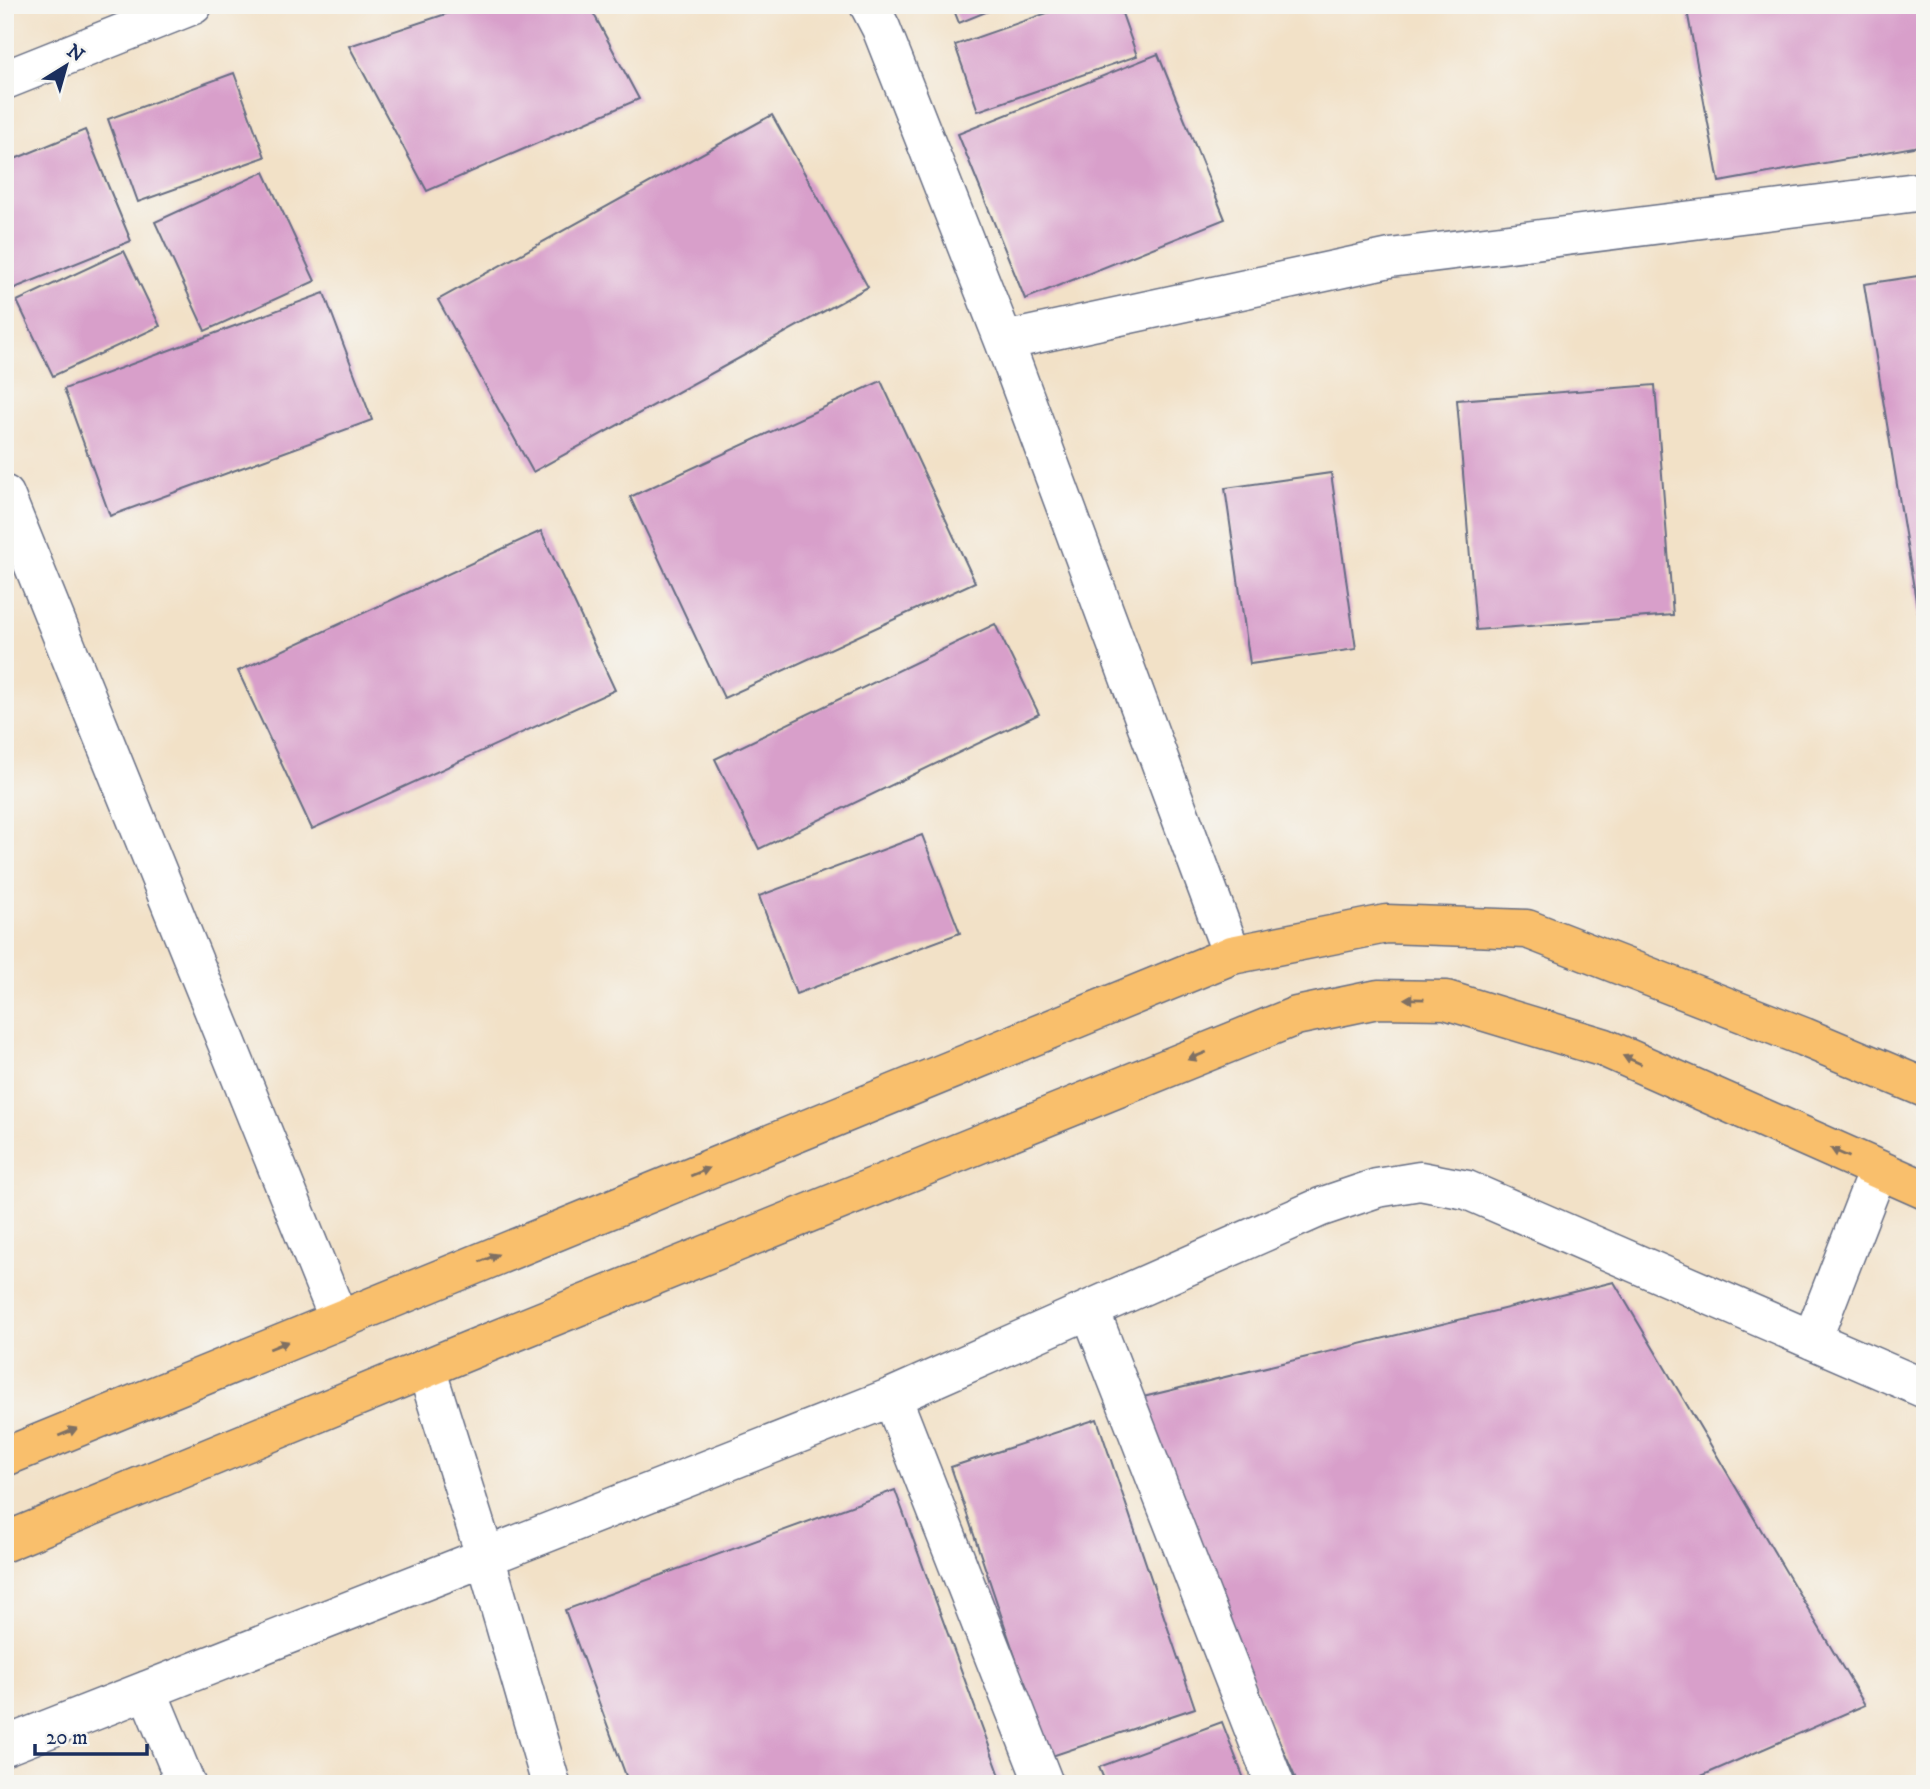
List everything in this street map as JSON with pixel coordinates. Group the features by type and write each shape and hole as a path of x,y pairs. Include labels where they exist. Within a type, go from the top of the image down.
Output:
{"main road":[{"path":"5,1457 1232,955 1386,924 1527,929 1804,1037 1925,1088"},
{"path":"5,1542 426,1368 1296,1016 1378,999 1446,1000 1605,1048 1925,1190"}],"street":[{"path":"5,80 193,5"},
{"path":"869,5 881,28 1004,341 1232,955"},
{"path":"1004,341 1390,258 1925,191"},
{"path":"5,495 17,558 340,1320"},
{"path":"1812,1339 1878,1170"},
{"path":"5,1746 892,1397 1321,1208 1377,1188 1420,1181 1467,1190 1925,1389"},
{"path":"1090,1310 1275,1784"},
{"path":"426,1368 485,1556 551,1784"},
{"path":"892,1397 1044,1784"},
{"path":"147,1690 186,1784"}],"building":[{"path":"473,5 589,5 639,99 427,191 349,46"},
{"path":"952,5 1003,5 959,23"},
{"path":"1070,5 1119,5 1137,56 978,111 955,45"},
{"path":"1686,5 1918,5 1925,43 1925,145 1719,182"},
{"path":"1158,54 1225,219 1025,299 958,134"},
{"path":"234,73 265,157 138,202 108,119"},
{"path":"772,115 868,287 533,472 438,300"},
{"path":"85,130 131,241 5,292 5,163"},
{"path":"264,172 315,281 205,331 155,222"},
{"path":"124,251 160,326 53,376 17,301"},
{"path":"1925,275 1925,624 1920,625 1864,284"},
{"path":"324,293 372,420 110,516 64,389"},
{"path":"881,381 975,582 724,698 630,497"},
{"path":"1655,385 1673,615 1476,630 1457,400"},
{"path":"1331,473 1356,649 1250,664 1225,488"},
{"path":"541,531 615,690 312,829 238,671"},
{"path":"995,624 1039,714 759,849 715,759"},
{"path":"922,835 960,933 796,994 759,896"},
{"path":"1614,1282 1865,1705 1683,1784 1298,1784 1131,1400"},
{"path":"1097,1419 1195,1708 1049,1757 951,1467"},
{"path":"895,1490 1003,1784 629,1784 565,1610"},
{"path":"1222,1722 1246,1784 1106,1784 1099,1767"}]}
